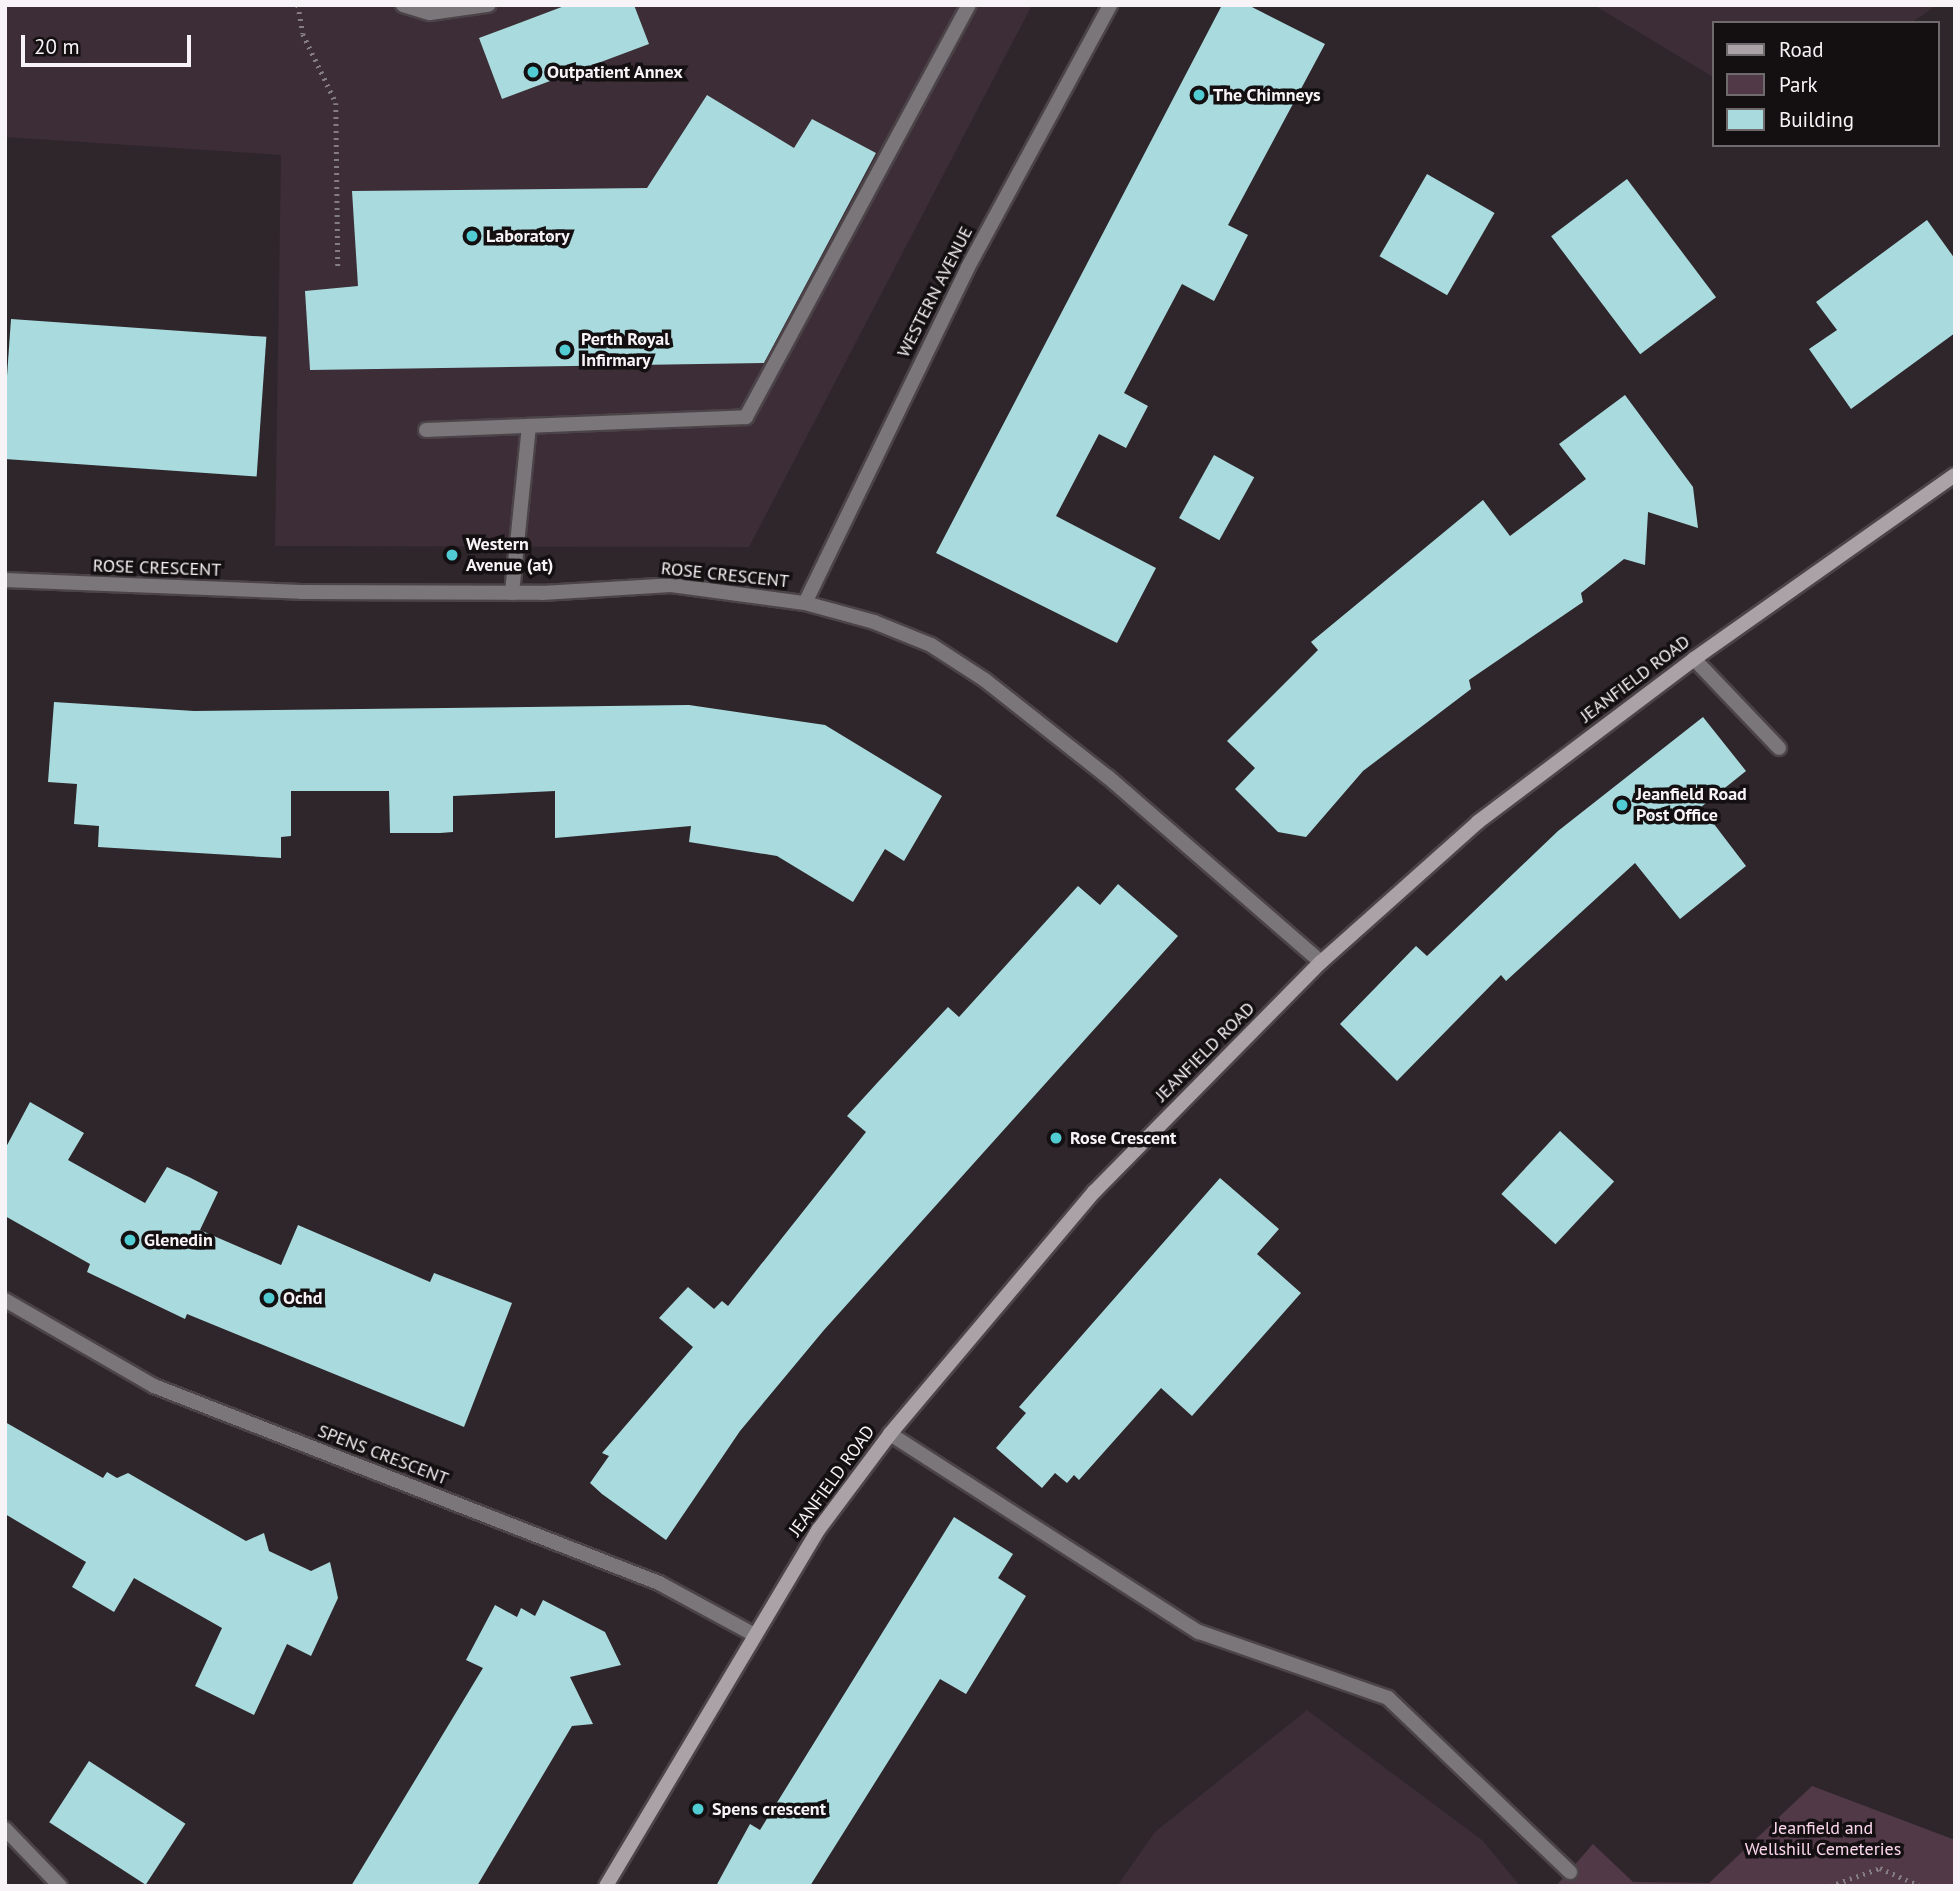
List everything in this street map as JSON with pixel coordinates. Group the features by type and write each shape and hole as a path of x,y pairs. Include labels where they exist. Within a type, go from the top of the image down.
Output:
{"street":[{"path":"403,5 430,13 488,5"},
{"path":"426,429 746,417 969,5"},
{"name":"WESTERN AVENUE","path":"804,603 968,267 1110,5"},
{"path":"512,593 529,426"},
{"name":"JEANFIELD ROAD","path":"606,1886 753,1634 890,1434 1094,1192 1321,962 1478,822 1694,659 1955,475"},
{"name":"ROSE CRESCENT","path":"5,580 512,593 671,585 804,603 931,645 985,680 1108,777 1321,962"},
{"path":"1694,659 1779,748"},
{"name":"SPENS CRESCENT","path":"5,1300 154,1386 659,1583 753,1634"},
{"path":"890,1434 1199,1632 1388,1698 1570,1872"},
{"path":"5,1829 60,1886"}],"path":[{"path":"299,5 303,34 336,103 338,269"},
{"path":"1830,1886 1880,1868 1920,1886"}],"shaded area":[{"name":"Perth Royal Infirmary","path":"5,5 1032,5 749,547 275,546 281,155 5,137"},
{"path":"1594,5 1937,5 1914,21 1712,21 1712,76"},
{"path":"1307,1710 1482,1840 1520,1886 1117,1886 1155,1832"}],"green space":[{"name":"Jeanfield and Wellshill Cemeteries","path":"1812,1786 1955,1840 1955,1886 1556,1886 1593,1844 1633,1882 1709,1883"}],"building":[{"name":"Outpatient Annex","path":"567,5 634,5 649,44 502,99 479,38"},
{"path":"1222,5 1248,5 1325,44 1228,225 1248,235 1214,301 1182,284 1124,393 1148,406 1126,448 1099,434 1056,516 1156,568 1117,643 936,553"},
{"name":"Laboratory","path":"707,95 794,148 812,119 876,153 764,363 310,370 305,291 358,286 352,191 647,188"},
{"path":"1427,174 1495,213 1447,295 1380,256"},
{"path":"1627,179 1716,297 1640,354 1551,236"},
{"path":"1927,220 1955,259 1955,333 1851,409 1809,349 1837,330 1816,302"},
{"path":"11,319 266,337 257,477 5,459 5,405"},
{"path":"1625,395 1693,487 1698,528 1648,512 1645,565 1624,559 1581,593 1583,602 1469,680 1471,689 1363,771 1306,837 1278,832 1235,789 1255,768 1227,741 1318,650 1311,642 1483,500 1510,536 1586,479 1559,444"},
{"path":"1214,455 1254,477 1219,540 1179,518"},
{"path":"54,702 194,711 689,705 825,725 942,796 904,861 885,849 853,902 777,856 689,842 691,826 555,838 555,791 453,796 453,832 390,833 389,791 291,791 291,836 281,837 281,858 98,847 99,826 74,824 77,784 48,782"},
{"path":"1703,717 1746,771 1701,807 1746,866 1680,919 1635,863 1506,981 1501,975 1397,1081 1340,1024 1416,946 1427,956 1558,831"},
{"path":"1118,884 1178,936 824,1330 740,1431 666,1540 602,1494 590,1483 609,1456 602,1453 693,1347 659,1318 688,1287 714,1309 722,1301 728,1306 866,1132 847,1116 878,1082 948,1007 959,1017 1078,886 1100,905"},
{"path":"30,1102 84,1133 68,1160 145,1203 167,1167 189,1177 218,1192 200,1230 281,1265 298,1225 430,1282 434,1273 512,1303 464,1427 187,1314 185,1319 87,1272 90,1264 5,1216 5,1149"},
{"path":"1560,1131 1614,1181 1555,1244 1501,1194"},
{"path":"1220,1178 1279,1229 1257,1254 1301,1293 1192,1416 1161,1388 1079,1480 1074,1475 1067,1483 1055,1473 1042,1488 996,1448 1026,1413 1019,1407"},
{"path":"5,1422 103,1478 107,1472 117,1478 128,1473 246,1541 264,1533 269,1551 311,1571 330,1562 338,1598 311,1656 287,1644 254,1715 195,1686 222,1628 134,1578 114,1612 72,1587 86,1562 5,1514"},
{"path":"954,1517 1013,1554 998,1578 1026,1596 966,1694 940,1679 810,1886 716,1886 750,1824 760,1830"},
{"path":"543,1600 605,1632 621,1665 570,1677 593,1724 572,1726 477,1886 351,1886 483,1668 466,1660 495,1605 517,1617 521,1608 535,1616"},
{"path":"89,1761 185,1824 146,1885 49,1822"}],"place":[{"name":"Outpatient Annex","path":"533,72"},
{"name":"The Chimneys","path":"1199,95"},
{"name":"Laboratory","path":"472,236"},
{"name":"Perth Royal Infirmary","path":"565,350"},
{"name":"Western Avenue (at)","path":"452,555"},
{"name":"Jeanfield Road Post Office","path":"1622,805"},
{"name":"Rose Crescent","path":"1056,1138"},
{"name":"Glenedin","path":"130,1240"},
{"name":"Ochd","path":"269,1298"},
{"name":"Spens crescent","path":"698,1809"}]}
